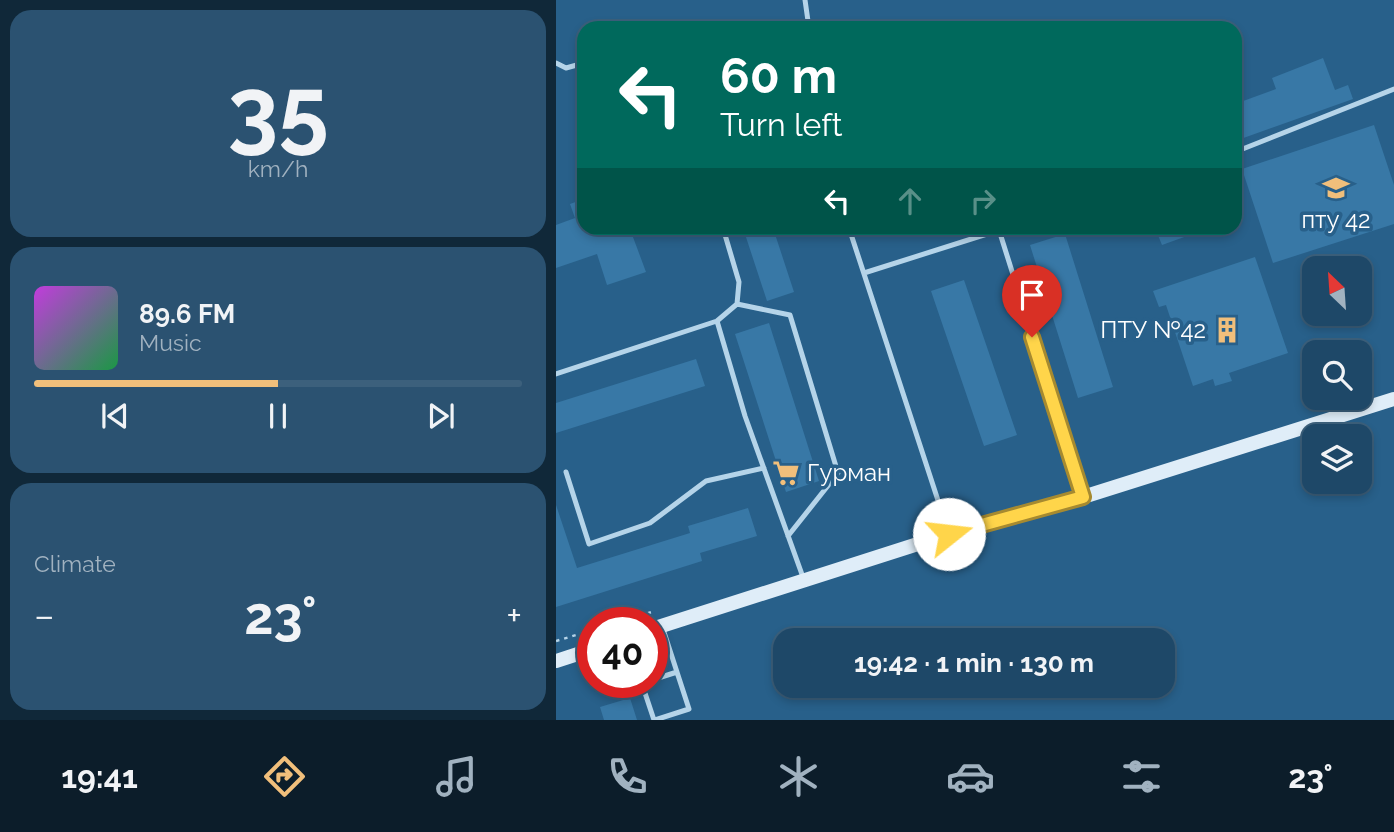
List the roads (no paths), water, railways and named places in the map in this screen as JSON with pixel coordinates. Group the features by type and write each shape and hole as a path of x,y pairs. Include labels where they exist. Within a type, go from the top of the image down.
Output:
{"street":[{"path":"668,624 949,534 1083,497 1394,399"},
{"path":"556,661 577,654"}],"lane":[{"path":"805,0 808,21"},
{"path":"556,64 566,68 577,65"},
{"path":"1242,149 1394,89"},
{"path":"556,374 717,321 737,304 739,282 725,235"},
{"path":"851,235 949,534"},
{"path":"864,273 983,235"},
{"path":"1001,235 1083,497"},
{"path":"737,304 790,315 838,472 788,536"},
{"path":"717,321 745,416 804,580"},
{"path":"566,472 589,544 650,523 706,481 764,468"},
{"path":"647,698 655,720 689,709 668,652"},
{"path":"668,675 677,672"}],"place":[{"name":"пту 42","path":"1336,188"},
{"name":"ПТУ №42","path":"1227,330"},
{"name":"Гурман","path":"786,473"}]}
